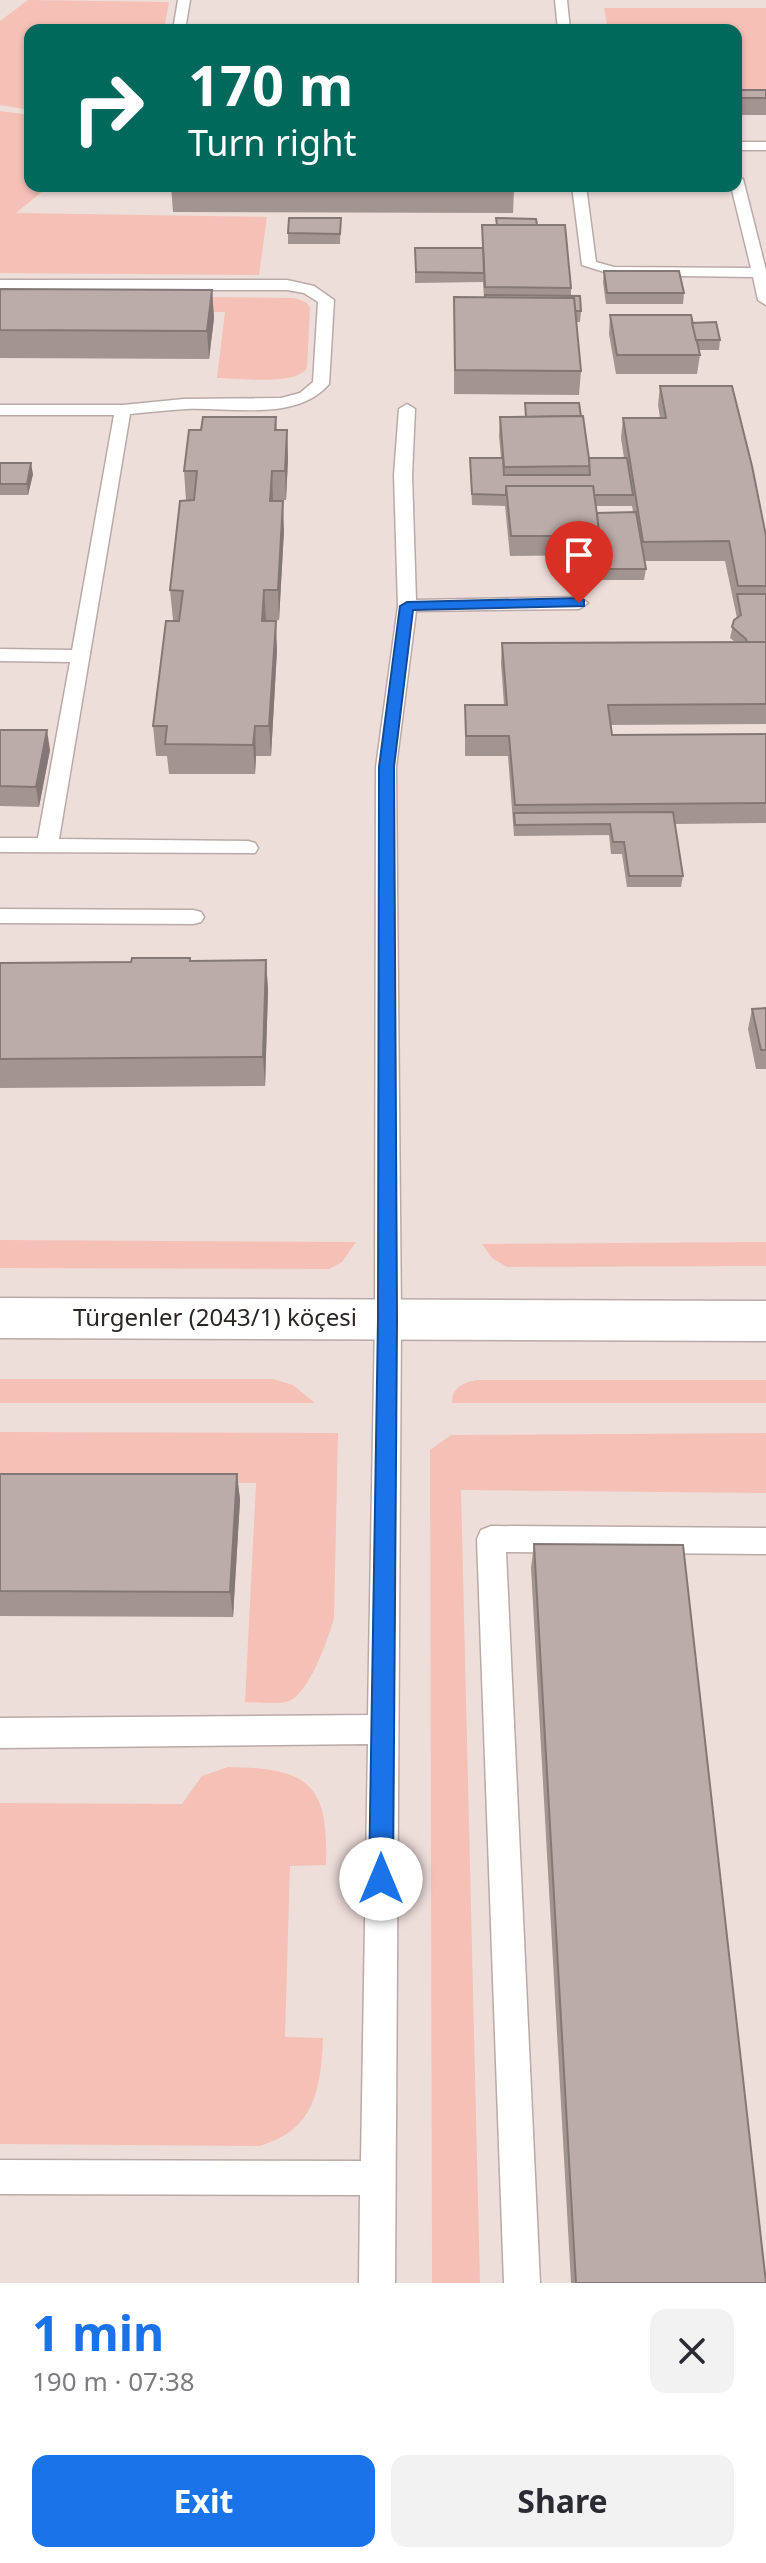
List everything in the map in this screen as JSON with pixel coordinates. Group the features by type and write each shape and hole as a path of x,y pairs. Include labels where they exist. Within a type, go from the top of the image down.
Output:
{"street":[{"name":"Türgenler (2043/1) köçesi","path":"0,1318 766,1321"}],"lane":[{"path":"180,24 184,0"},
{"path":"561,0 563,24"},
{"path":"742,146 766,146"},
{"path":"580,192 589,265 614,271 759,273"},
{"path":"739,192 766,300"},
{"path":"0,285 287,285 309,289 326,300 321,384 306,396 282,403 184,404 123,410 0,410"},
{"path":"377,2283 388,1319 386,767 407,606 403,475 407,409"},
{"path":"47,846 123,410"},
{"path":"407,606 579,603"},
{"path":"0,655 81,656"},
{"path":"0,845 248,848"},
{"path":"0,916 193,917"},
{"path":"522,2283 491,1539 766,1541"},
{"path":"0,1733 382,1729"},
{"path":"0,2177 378,2178"}],"shaded area":[{"path":"28,0 169,2 165,24 24,24 24,109 0,105 0,21"},
{"path":"604,8 766,8 766,106 742,106 742,24 607,24"},
{"path":"0,111 24,114 24,192 42,192 16,213 267,217 259,275 0,273"},
{"path":"0,295 294,298 306,302 310,308 307,368 301,374 279,379 217,378 225,312 0,311"},
{"path":"0,1240 356,1242 342,1262 329,1269 0,1268"},
{"path":"766,1242 766,1266 507,1267 492,1258 482,1244"},
{"path":"0,1379 273,1379 293,1385 315,1403 0,1403"},
{"path":"477,1380 766,1380 766,1403 452,1403 459,1387"},
{"path":"0,1432 338,1433 334,1618 317,1664 304,1688 289,1701 245,1702 256,1483 0,1482"},
{"path":"766,1433 766,1493 461,1490 480,2283 432,2283 430,1450 451,1435"},
{"path":"228,1767 277,1771 295,1777 308,1786 317,1798 323,1815 326,1865 290,1866 285,2037 323,2038 320,2074 311,2105 292,2130 259,2146 0,2144 0,1803 182,1804 202,1776"}],"building":[{"path":"742,90 766,90 766,98 742,98"},
{"path":"289,218 341,218 340,234 288,233"},
{"path":"496,218 536,219 537,225 497,225"},
{"path":"482,225 565,225 571,288 485,287"},
{"path":"415,248 483,248 484,273 416,272"},
{"path":"604,271 679,271 684,293 607,293"},
{"path":"0,289 212,290 207,331 0,330"},
{"path":"485,295 580,296 581,311 575,311 574,298 485,298"},
{"path":"454,297 574,298 581,371 455,370"},
{"path":"610,315 691,315 700,355 617,355"},
{"path":"716,322 720,340 696,340 692,323"},
{"path":"660,386 732,386 766,536 766,586 738,586 729,541 643,542 623,418 666,418"},
{"path":"525,403 579,403 581,416 526,417"},
{"path":"583,416 590,466 504,467 500,417"},
{"path":"203,417 276,417 275,430 287,430 285,471 272,471 270,501 283,501 278,590 264,590 262,621 276,621 269,726 255,726 253,745 165,744 167,726 153,726 166,621 179,621 183,591 170,590 180,501 194,500 197,471 184,471 189,430 201,430"},
{"path":"470,458 503,458 504,475 590,475 589,458 627,458 633,495 594,495 593,486 506,486 506,495 472,494"},
{"path":"0,463 31,463 27,484 0,484"},
{"path":"506,486 593,486 600,536 511,536"},
{"path":"636,512 646,569 603,569 597,513"},
{"path":"737,594 766,594 766,642 747,642 732,627 734,620 741,615"},
{"path":"766,642 766,704 608,705 612,735 766,734 766,803 515,805 509,736 466,736 465,705 507,705 502,643"},
{"path":"0,730 47,730 36,787 0,786"},
{"path":"673,812 683,876 629,876 624,842 613,842 610,824 515,825 514,813"},
{"path":"132,958 266,960 263,1057 0,1059 0,963 131,962"},
{"path":"766,1008 766,1050 761,1050 752,1009"},
{"path":"0,1474 237,1474 230,1592 0,1591"},
{"path":"534,1544 683,1545 766,2283 576,2283"}],"route":[{"path":"381,1879 388,1319 386,767 407,606 579,603"}]}
